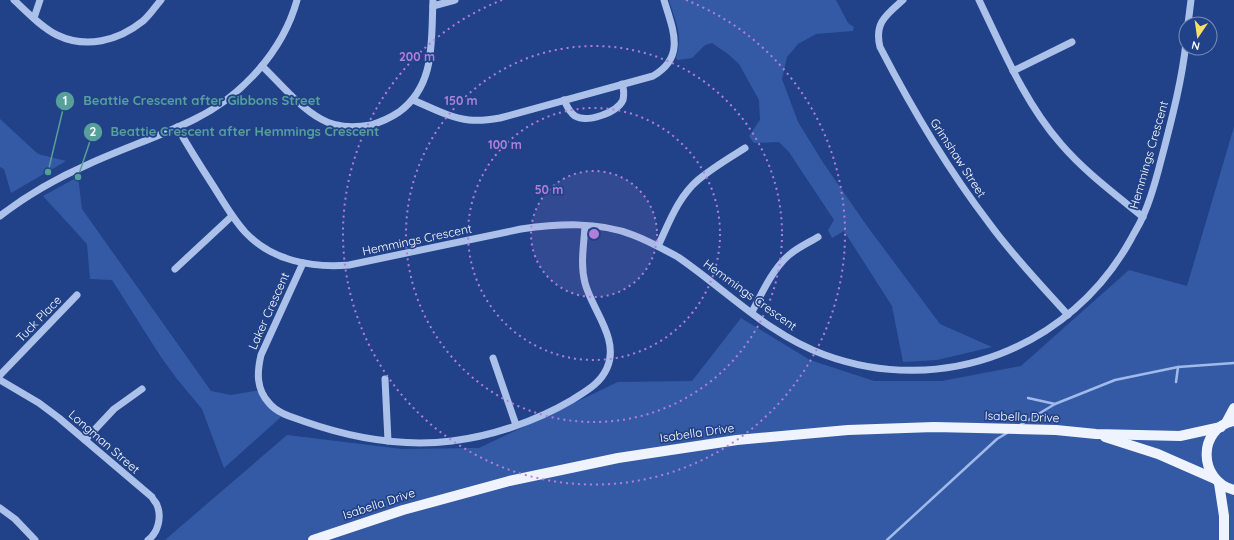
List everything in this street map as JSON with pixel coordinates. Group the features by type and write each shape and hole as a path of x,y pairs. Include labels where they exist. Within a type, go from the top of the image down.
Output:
{"main road":[{"path":"1224,540 1224,516 1217,481 1208,468 1206,452 1211,437 1227,424 1234,408"},
{"name":"Isabella Drive","path":"313,540 403,510 508,481 618,458 737,440 806,433 891,428 1056,430 1096,434 1180,436 1227,424"},
{"name":"Isabella Drive","path":"1096,434 1158,454 1234,490"}],"street":[{"path":"14,0 42,26 56,35 71,40 96,42 112,38 128,31 142,21 161,0"},
{"path":"34,18 40,0"},
{"path":"0,216 50,183 89,164 196,119 220,105 242,87 262,66 287,27 297,0"},
{"path":"262,66 308,111 322,120 337,126 361,127 376,124 392,116 413,100 424,83 430,56 433,3 455,0"},
{"path":"413,100 451,116 467,120 483,121 500,118 653,76 662,71 674,52 675,35 664,0"},
{"name":"Grimshaw Street","path":"903,0 883,18 879,26 878,39 880,47 916,113 958,182 989,224 1068,315"},
{"path":"979,0 1013,71 1031,103 1061,144 1084,168 1143,217"},
{"path":"1189,16 1191,0"},
{"path":"1013,71 1072,42"},
{"name":"Hemmings Crescent","path":"177,127 232,216 246,234 263,247 282,257 321,266 349,265 546,225 585,226 614,230 632,235 678,256 783,335 796,342 837,359 866,366 895,370 946,368 959,366 1014,349 1046,332 1068,315 1091,294 1110,271 1124,252 1143,217 1155,183 1178,93 1184,56"},
{"path":"564,100 568,110 576,116 587,118 599,116 620,105 624,95 622,84"},
{"path":"658,246 673,214 686,192 697,180 745,148"},
{"path":"175,269 232,216"},
{"name":"Laker Crescent","path":"303,263 261,355 258,367 258,379 263,395 270,404 278,411 297,419 350,435 388,441 420,443 452,441 484,435 516,425 562,406 591,388 603,377 608,367 610,344 585,283 583,268 585,226"},
{"path":"752,312 779,265 795,251 818,237"},
{"name":"Tuck Place","path":"0,375 77,295"},
{"path":"493,358 516,425"},
{"path":"385,379 388,441"},
{"name":"Longman Street","path":"0,380 39,403 152,497 157,505 158,522 155,534 148,540"},
{"path":"85,440 114,409 142,389"},
{"path":"0,508 19,522 35,540"}],"shaded area":[{"path":"669,0 836,0 848,23 854,27 853,31 816,34 798,44 787,57 782,79 798,122 824,164 867,226 940,324 992,347 937,360 903,362 892,306 844,231 832,238 828,230 834,220 789,152 779,142 754,143 749,136 760,120 759,100 739,64 712,43 705,45 692,58 677,60 679,35"},
{"path":"0,119 38,154 66,161 11,193 4,169 0,167"},
{"path":"1234,127 1234,540 165,540 287,435 402,449 479,448 618,382 692,381 741,318 810,360 874,381 942,381 1021,366 1129,270 1187,286"},
{"path":"78,177 82,209 211,391 231,395 261,390 267,401 281,417 224,468 202,409 161,357 112,280 90,279 87,244 43,196"}],"waterway":[{"path":"1020,425 1055,404 1115,380 1178,367 1234,363"},
{"path":"1176,382 1178,367"},
{"path":"1028,398 1055,404"},
{"path":"887,540 997,439 1007,433"}],"place":[{"name":"Beattie Crescent after Gibbons Street","path":"48,172"},
{"name":"Beattie Crescent after Hemmings Crescent","path":"78,177"}]}
